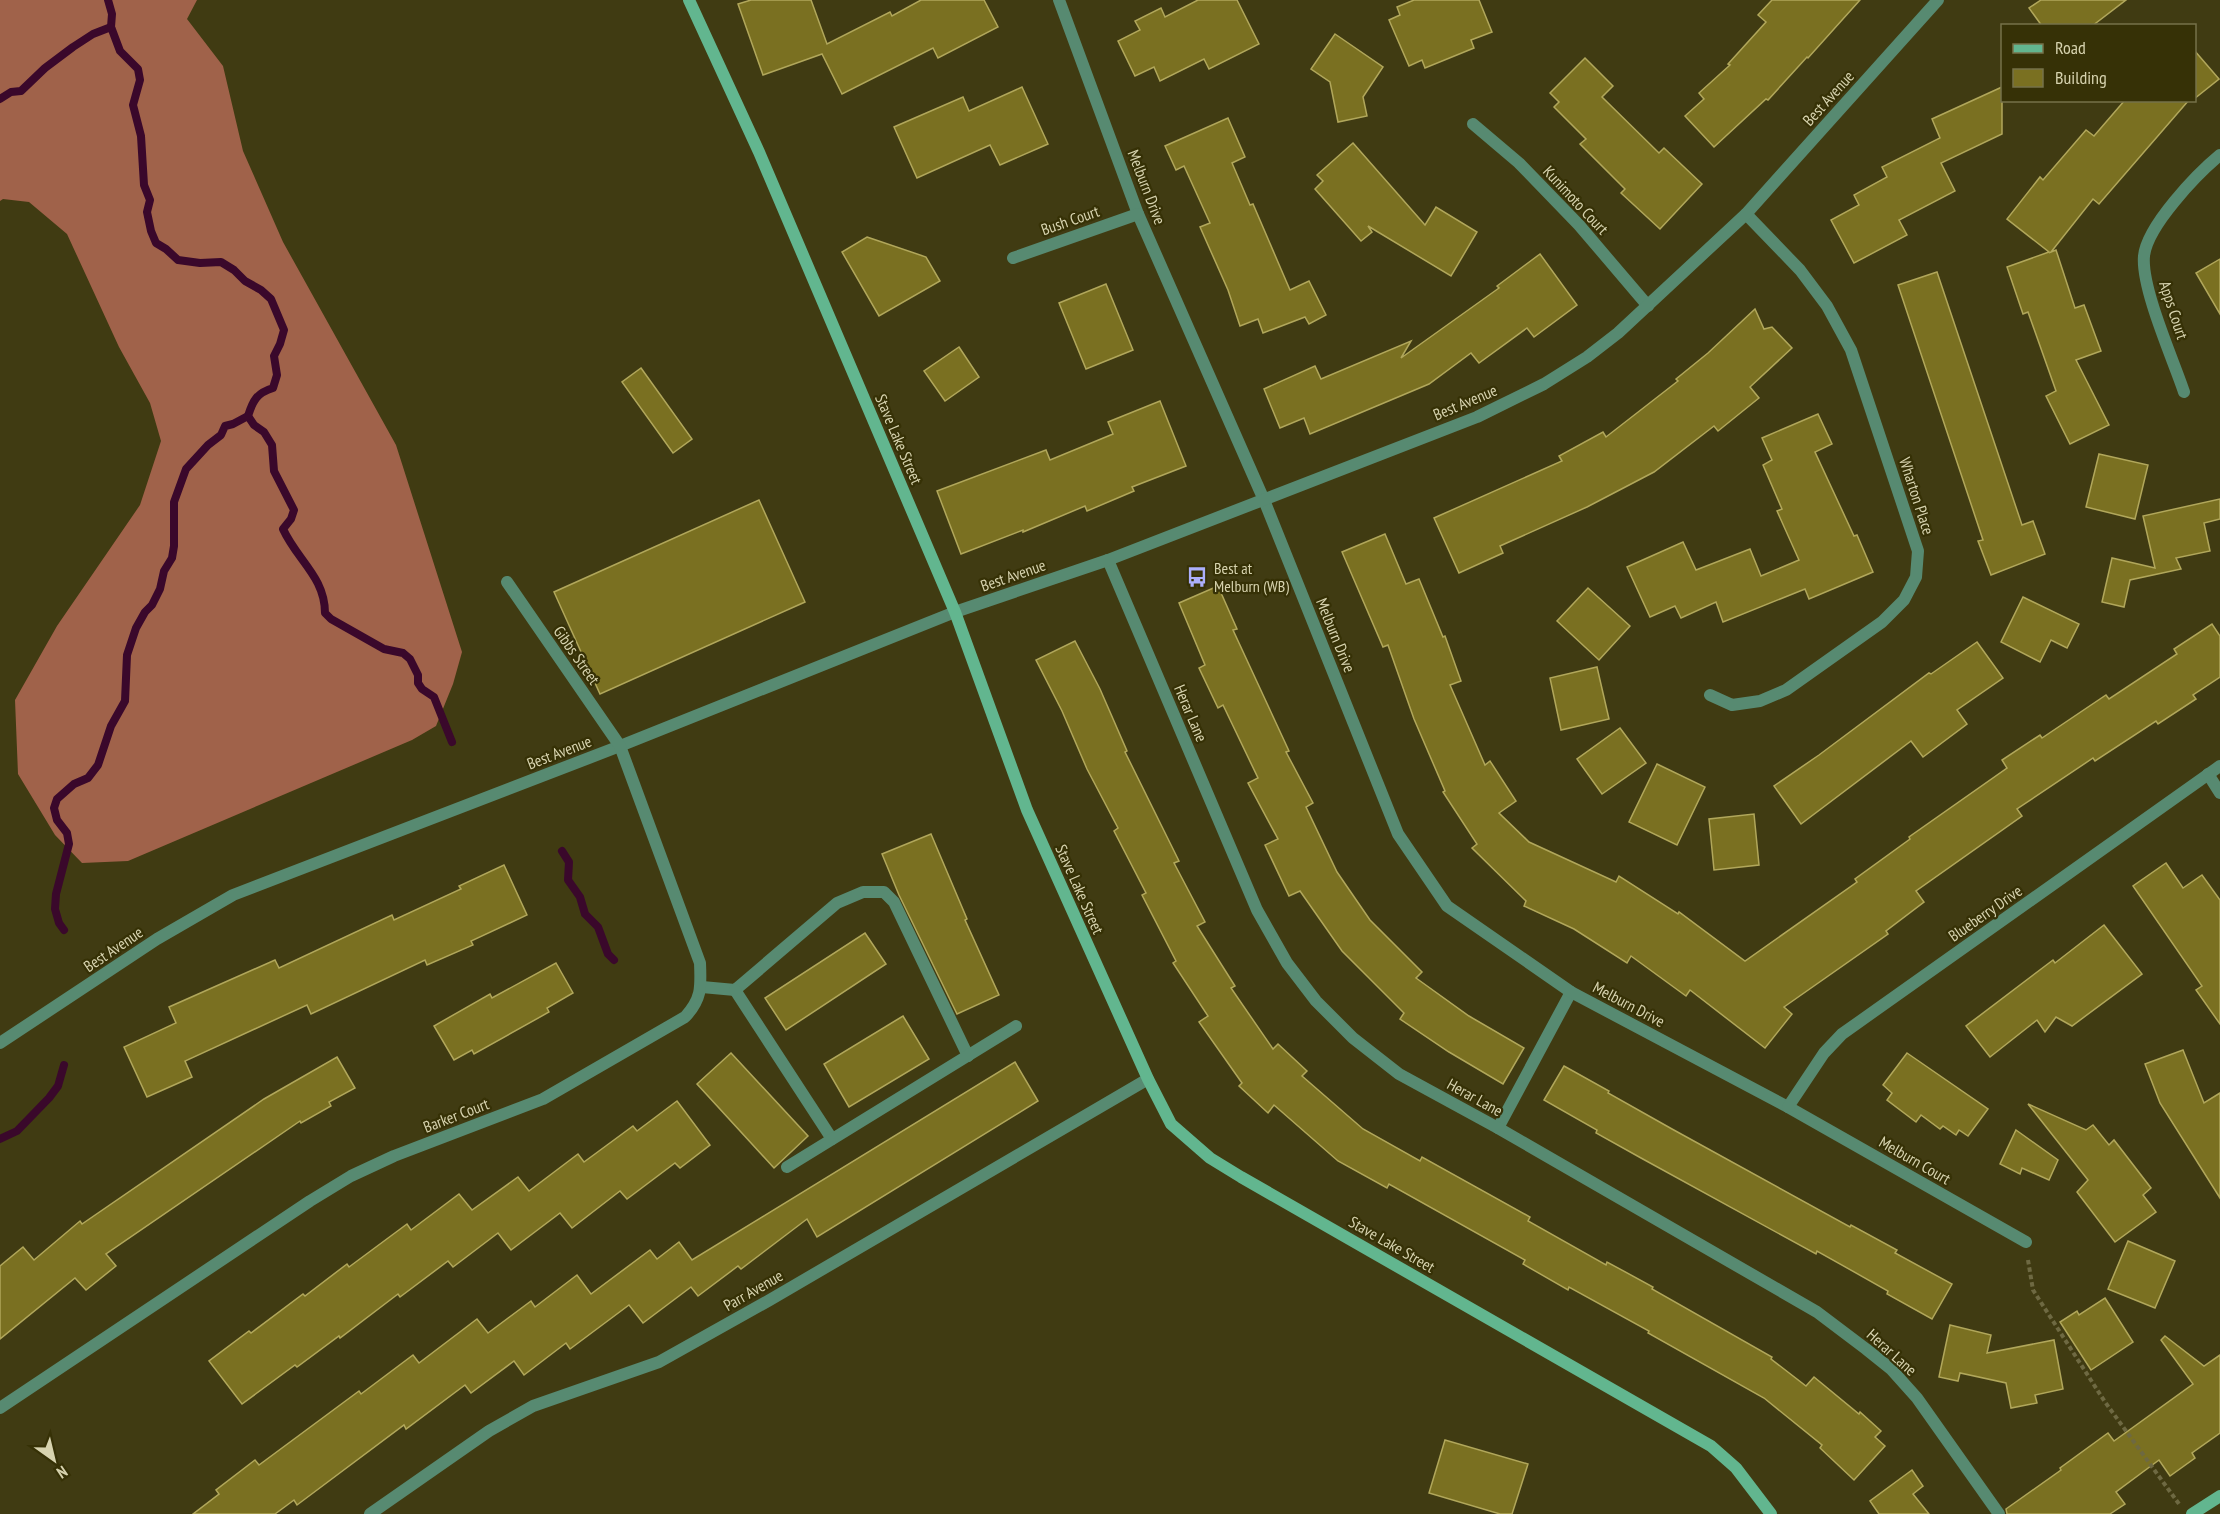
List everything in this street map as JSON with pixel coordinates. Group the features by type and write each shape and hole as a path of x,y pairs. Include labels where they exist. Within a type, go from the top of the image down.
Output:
{"main road":[{"name":"Stave Lake Street","path":"689,0 759,152 955,612 1027,810 1148,1079 1171,1124 1210,1158 1711,1446 1736,1468 1771,1514"},
{"path":"2192,1514 2220,1496"}],"street":[{"name":"Melburn Drive","path":"1059,0 1138,214 1264,500 1398,834 1446,906 1572,992 1788,1107"},
{"name":"Best Avenue","path":"0,1043 157,939 232,896 620,746 955,612 1108,560 1264,500 1477,417 1534,389 1587,357 1618,333 1746,214 1938,0"},
{"name":"Kunimoto Court","path":"1473,124 1519,162 1579,225 1647,306"},
{"name":"Apps Court","path":"2184,392 2147,284 2144,255 2153,229 2205,168 2220,155"},
{"name":"Bush Court","path":"1013,258 1138,214"},
{"name":"Wharton Place","path":"1710,695 1732,705 1760,701 1786,690 1872,629 1905,600 1916,577 1918,551 1851,350 1827,306 1800,270 1746,214"},
{"name":"Herar Lane","path":"1108,560 1257,910 1287,963 1316,1001 1346,1031 1399,1074 1498,1128 1817,1312 1866,1348 1891,1369 1917,1398 1999,1514"},
{"name":"Gibbs Street","path":"507,582 620,746"},
{"path":"620,746 700,963 702,987 735,990 837,903 863,892 884,892 894,902 968,1056"},
{"name":"Blueberry Drive","path":"1788,1107 1824,1053 1842,1034 2220,765"},
{"path":"2208,774 2220,793"},
{"name":"Barker Court","path":"0,1408 340,1182 394,1156 543,1099 685,1017 696,1006 702,987"},
{"path":"735,990 832,1139"},
{"path":"1498,1128 1572,992"},
{"path":"787,1167 1016,1026"},
{"name":"Parr Avenue","path":"370,1514 489,1431 515,1416 533,1406 659,1362 779,1295 1148,1079"},
{"name":"Melburn Court","path":"1788,1107 2026,1242"}],"path":[{"path":"2026,1242 2032,1290 2105,1402 2180,1505"}],"shaded area":[{"path":"0,0 197,0 187,19 223,66 243,151 283,242 396,445 462,652 453,684 436,726 412,740 128,861 82,863 55,835 18,774 15,700 57,626 140,505 161,441 150,403 119,347 67,234 29,202 3,199 0,201"}],"building":[{"path":"751,0 811,0 827,44 890,12 892,16 921,0 984,0 998,27 938,58 933,48 842,94 822,54 763,75 738,4"},
{"path":"1198,0 1237,0 1259,44 1209,69 1204,59 1160,81 1154,67 1135,76 1118,41 1140,30 1135,21 1161,8 1165,17"},
{"path":"1414,0 1479,0 1492,32 1471,40 1474,48 1425,68 1422,60 1409,66 1389,20 1400,15 1397,7"},
{"path":"1772,0 1860,0 1768,100 1766,99 1714,147 1685,116 1704,99 1699,93 1730,65 1728,64 1766,22 1758,15"},
{"path":"2041,0 2126,0 2095,24 2041,24 2029,8"},
{"path":"1335,34 1383,67 1363,97 1367,116 1338,122 1330,82 1311,69"},
{"path":"2196,52 2219,79 2196,97"},
{"path":"1585,58 1613,86 1602,97 1659,153 1664,148 1702,184 1660,229 1621,193 1625,189 1580,144 1586,139 1554,107 1559,102 1550,93"},
{"path":"1022,87 1048,144 1000,165 990,145 917,178 894,127 963,97 969,111"},
{"path":"2001,87 2002,134 1941,163 1955,191 1899,220 1907,235 1854,263 1831,220 1859,205 1854,195 1887,177 1882,167 1940,138 1932,119"},
{"path":"2123,102 2187,102 2099,204 2093,199 2051,252 2056,250 2075,308 2084,305 2101,351 2076,360 2109,425 2070,444 2046,396 2056,391 2028,312 2023,314 2007,267 2049,252 2007,219 2040,177 2043,180 2086,130 2094,136"},
{"path":"1228,118 1245,157 1232,163 1250,205 1253,204 1290,290 1309,281 1326,315 1309,324 1305,317 1263,333 1258,319 1240,326 1228,290 1200,227 1210,223 1184,166 1176,170 1165,146"},
{"path":"1353,143 1425,225 1436,207 1477,232 1451,276 1368,226 1372,232 1361,241 1315,189 1323,181 1317,175"},
{"path":"867,237 926,257 940,281 879,316 842,252"},
{"path":"1540,254 1577,305 1534,337 1527,328 1479,363 1471,353 1429,384 1310,434 1304,418 1280,428 1264,389 1315,366 1321,379 1411,341 1401,358 1499,288 1497,286"},
{"path":"2220,259 2220,314 2196,273"},
{"path":"1937,272 2022,525 2033,521 2045,554 1991,575 1978,541 1983,540 1898,285"},
{"path":"1106,284 1133,350 1086,369 1059,303"},
{"path":"1755,309 1764,329 1772,327 1792,348 1750,387 1759,398 1718,431 1714,426 1654,472 1587,507 1500,546 1503,553 1459,573 1434,518 1562,461 1559,456 1603,432 1606,437 1678,381 1676,379"},
{"path":"959,347 979,377 945,401 924,371"},
{"path":"641,368 692,439 673,453 622,382"},
{"path":"1160,401 1186,466 1132,487 1134,491 1087,511 1085,506 1023,532 1023,530 961,554 937,491 1046,450 1050,460 1113,434 1108,422"},
{"path":"1818,414 1832,444 1815,452 1873,572 1809,599 1805,589 1723,622 1716,602 1681,618 1675,606 1650,617 1627,567 1683,542 1696,570 1750,549 1761,576 1799,560 1777,511 1782,509 1763,465 1772,460 1762,438"},
{"path":"2099,454 2148,465 2135,519 2086,507"},
{"path":"2220,499 2220,519 2204,523 2210,551 2176,558 2181,569 2130,580 2124,607 2102,602 2112,558 2155,568 2143,516"},
{"path":"759,500 805,602 600,694 554,592"},
{"path":"1385,534 1406,584 1419,579 1443,637 1445,636 1461,681 1450,685 1485,765 1490,761 1516,801 1499,813 1529,842 1616,882 1619,876 1678,914 1679,912 1745,961 1857,882 1855,879 1910,839 1909,837 2007,768 2002,760 2040,735 2042,738 2106,695 2109,699 2177,654 2174,649 2212,624 2220,636 2220,677 2193,695 2196,699 2158,724 2156,721 2095,761 2093,758 2017,809 2022,816 1916,891 1924,902 1886,931 1888,934 1784,1007 1792,1014 1765,1048 1690,990 1686,996 1631,956 1627,963 1574,929 1524,906 1526,901 1472,848 1477,844 1443,792 1445,791 1414,719 1388,645 1383,647 1342,552"},
{"path":"1218,586 1237,629 1233,630 1289,751 1286,752 1313,803 1306,807 1337,872 1370,920 1422,972 1416,978 1469,1016 1524,1048 1503,1084 1400,1019 1404,1013 1342,951 1300,891 1289,896 1265,845 1278,839 1248,783 1258,778 1223,705 1218,708 1199,668 1205,665 1179,603"},
{"path":"1588,588 1630,626 1599,660 1557,621"},
{"path":"2023,597 2079,624 2067,648 2051,640 2040,662 2001,642"},
{"path":"1075,641 1100,689 1127,751 1125,752 1179,861 1174,863 1205,922 1197,926 1235,986 1231,988 1273,1049 1278,1044 1307,1071 1302,1076 1363,1129 1420,1161 1422,1157 1530,1217 1528,1221 1606,1265 1607,1262 1653,1287 1652,1289 1772,1357 1771,1359 1806,1386 1814,1377 1881,1431 1875,1437 1885,1446 1854,1480 1820,1448 1822,1445 1764,1398 1648,1333 1649,1331 1569,1287 1568,1290 1523,1264 1525,1260 1389,1184 1387,1188 1338,1161 1274,1105 1268,1113 1239,1086 1242,1083 1199,1022 1208,1016 1173,963 1176,961 1142,895 1146,893 1114,831 1118,828 1087,769 1062,711 1036,660"},
{"path":"1977,642 2003,678 1957,710 1967,724 1923,757 1911,741 1801,824 1774,786 1929,673 1931,674"},
{"path":"1597,667 1609,719 1561,730 1550,678"},
{"path":"1620,728 1646,763 1602,794 1577,759"},
{"path":"1657,764 1705,787 1677,845 1629,822"},
{"path":"1754,814 1759,865 1714,870 1709,819"},
{"path":"931,834 967,919 965,920 999,995 957,1014 899,895 882,854"},
{"path":"2166,863 2183,888 2202,875 2220,900 2220,1024 2196,990 2202,986 2133,886"},
{"path":"504,865 527,915 471,941 473,945 427,965 425,960 311,1014 307,1005 185,1061 192,1077 147,1097 124,1047 176,1023 169,1007 275,960 279,968 392,915 394,920 461,889 459,886"},
{"path":"2104,925 2142,974 2072,1026 2056,1017 2045,1032 2037,1020 1990,1057 1966,1026 2053,960 2055,963"},
{"path":"865,933 886,964 786,1030 765,998"},
{"path":"556,963 573,993 547,1008 549,1012 474,1054 472,1050 454,1060 434,1026 490,994 492,998"},
{"path":"903,1016 929,1059 849,1107 824,1064"},
{"path":"2183,1050 2204,1103 2220,1093 2220,1198 2160,1103 2145,1064"},
{"path":"731,1053 808,1136 774,1168 697,1084"},
{"path":"1907,1053 1988,1109 1968,1136 1959,1130 1956,1135 1943,1126 1940,1129 1921,1115 1916,1122 1887,1100 1892,1093 1883,1085"},
{"path":"337,1057 355,1088 329,1102 331,1106 301,1123 300,1121 106,1254 116,1266 86,1290 75,1278 0,1339 0,1266 23,1247 34,1260 80,1221 82,1224 264,1099"},
{"path":"1015,1062 1038,1101 817,1237 807,1219 741,1269 738,1266 698,1296 691,1287 643,1323 629,1305 570,1349 566,1343 524,1375 514,1361 471,1393 465,1385 406,1429 404,1425 297,1505 294,1500 275,1514 193,1514 219,1494 216,1490 255,1460 259,1465 359,1391 361,1394 413,1355 419,1363 477,1319 488,1333 531,1301 535,1307 577,1275 591,1294 650,1250 657,1259 679,1242 692,1260"},
{"path":"1564,1066 1672,1129 1850,1227 1851,1225 1897,1250 1895,1253 1952,1284 1932,1319 1817,1251 1816,1254 1596,1133 1597,1130 1544,1100"},
{"path":"677,1101 710,1145 680,1168 675,1163 627,1199 620,1191 572,1228 560,1213 511,1250 498,1233 453,1267 448,1261 400,1297 398,1294 340,1338 339,1336 297,1367 295,1365 242,1404 209,1361 303,1294 305,1296 347,1264 349,1267 407,1224 411,1230 459,1194 472,1210 518,1177 529,1191 578,1154 584,1162 633,1126 637,1131"},
{"path":"2028,1104 2086,1130 2093,1125 2109,1145 2114,1140 2151,1188 2143,1195 2156,1212 2115,1242 2077,1192 2088,1180"},
{"path":"2016,1130 2058,1160 2049,1180 2022,1168 2020,1174 2000,1164"},
{"path":"2128,1241 2175,1261 2155,1308 2108,1289"},
{"path":"2105,1298 2133,1342 2091,1370 2060,1322 2077,1311 2079,1315"},
{"path":"1950,1325 1991,1335 1987,1353 2054,1340 2063,1389 2035,1395 2037,1403 2011,1408 2006,1383 1960,1373 1958,1381 1939,1377"},
{"path":"2165,1336 2204,1366 2220,1355 2220,1433 2192,1453 2195,1458 2170,1476 2159,1460 2116,1492 2125,1504 2110,1514 2007,1514 2006,1509 2108,1433 2114,1441 2193,1384 2161,1340"},
{"path":"1445,1440 1528,1464 1512,1514 1500,1514 1429,1493"},
{"path":"1912,1470 1923,1486 1913,1494 1929,1514 1879,1514 1870,1501"}],"waterway":[{"path":"108,0 112,14 111,27 120,51 138,69 140,80 133,105 141,136 144,185 150,200 147,212 156,243 178,260 200,263 221,262 234,270 245,281 271,299 284,330 274,356 277,375 273,388 256,398 248,416 254,425 264,432 272,445 274,471 294,510 291,519 283,529 315,579 324,600 325,613 331,619 384,649 403,653 410,659 418,675 418,683 422,689 434,697 452,742"},
{"path":"0,99 11,92 21,91 45,68 73,47 93,34 111,27"},
{"path":"64,930 59,923 55,909 56,894 69,844 67,833 57,820 54,808 57,799 74,784 88,778 98,765 111,726 125,701 127,655 136,628 152,605 160,589 164,571 172,558 174,502 186,469 208,445 221,435 225,426 248,416"},
{"path":"562,851 569,862 568,880 580,897 585,914 598,927 608,954 614,960"},
{"path":"0,1139 17,1131 49,1098 58,1086 64,1065"}],"place":[{"name":"Best at Melburn (WB)","path":"1197,577"}]}
